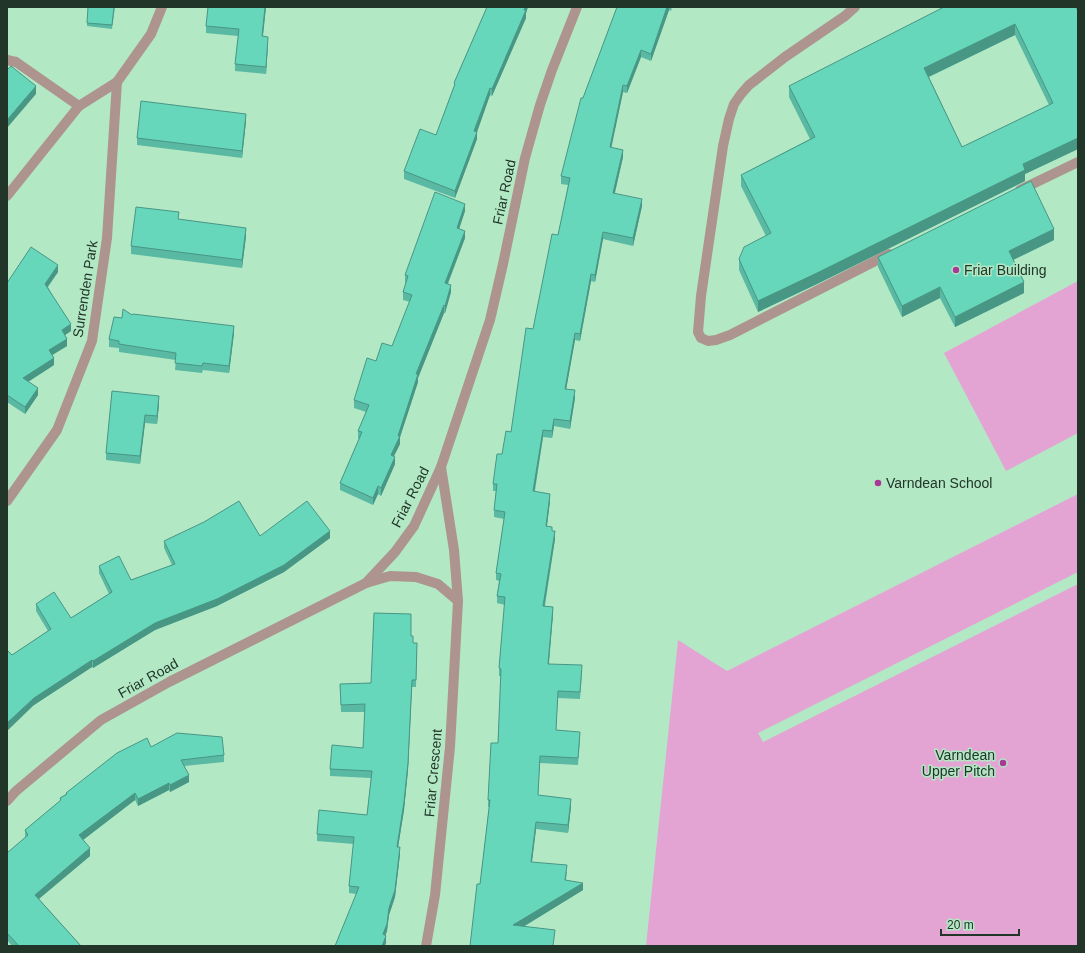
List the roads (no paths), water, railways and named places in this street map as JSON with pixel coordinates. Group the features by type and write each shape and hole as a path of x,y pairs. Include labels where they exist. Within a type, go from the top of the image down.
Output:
{"street":[{"path":"7,196 79,106 117,82 150,34 162,7"},
{"name":"Friar Road","path":"7,801 16,791 101,720 169,682 366,583 395,552 414,526 442,467 490,320 525,158 540,105 552,70 577,7"},
{"path":"855,7 845,16 785,57 749,85 734,104 723,146 701,296 698,332 702,338 708,341 730,335 901,249"},
{"path":"7,60 16,62 79,106"},
{"name":"Surrenden Park","path":"7,501 57,430 92,341 107,238 117,82"},
{"path":"1014,193 1078,162"},
{"name":"Friar Crescent","path":"426,946 435,895 450,747 458,601 454,550 442,467"},
{"path":"366,583 390,576 416,577 438,584 458,601"}],"place":[{"name":"Friar Building","path":"956,270"},
{"name":"Varndean School","path":"878,483"},
{"name":"Varndean Upper Pitch","path":"1003,763"}]}
